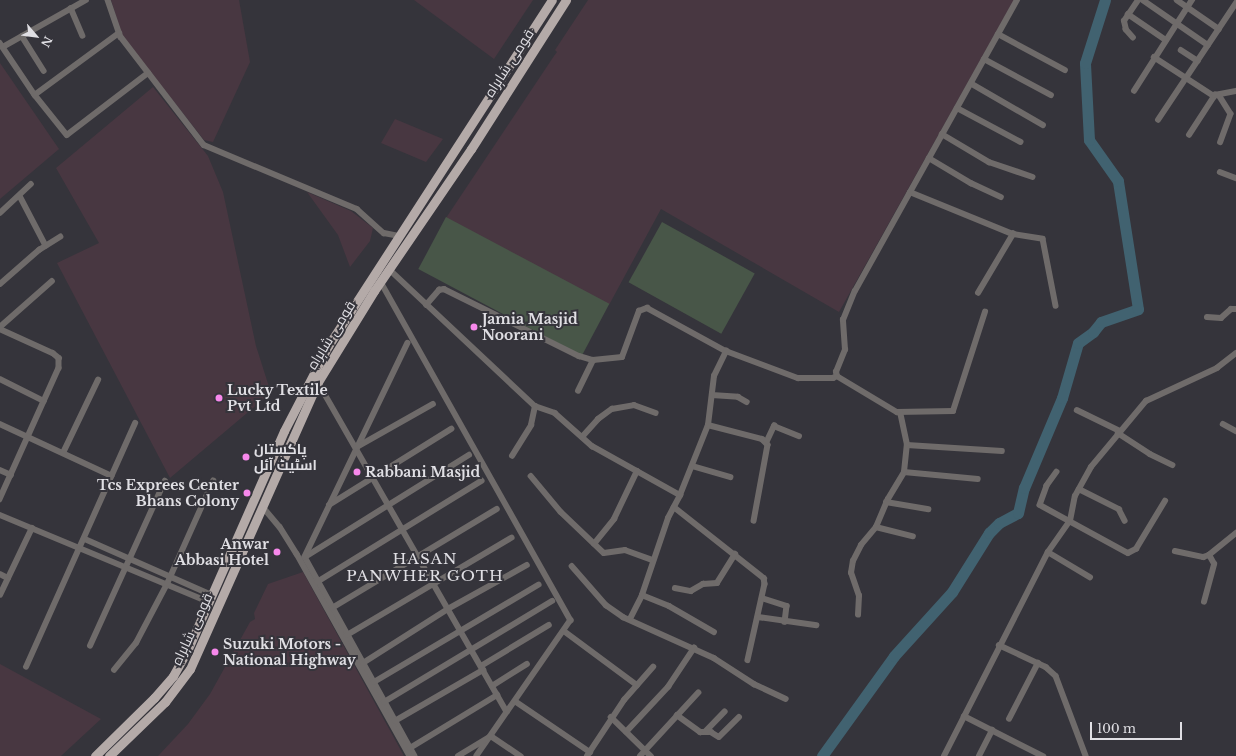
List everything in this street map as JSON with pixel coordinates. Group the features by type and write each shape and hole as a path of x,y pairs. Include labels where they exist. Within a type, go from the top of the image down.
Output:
{"highway":[{"name":"قومی شاہراہ","path":"95,756 154,698 172,676 187,651 285,429 311,377 358,299 552,0"},
{"name":"قومی شاہراہ","path":"109,756 165,702 190,669 318,382 381,282 467,155 566,0"}],"street":[{"path":"86,0 22,36 2,45 35,95 67,135 148,73"},
{"path":"108,0 119,33 204,145 357,209 384,233 400,236"},
{"path":"837,376 836,372 845,350 844,320 847,308 1017,0"},
{"path":"1133,38 1124,25 1128,14 1138,0"},
{"path":"1142,0 1208,45"},
{"path":"1177,0 1219,28"},
{"path":"1134,90 1192,0"},
{"path":"1158,120 1236,2 1233,0"},
{"path":"71,8 83,36"},
{"path":"1128,14 1166,40"},
{"path":"36,94 119,33"},
{"path":"998,34 1065,70"},
{"path":"22,36 44,71"},
{"path":"1180,50 1198,61"},
{"path":"1154,57 1217,96 1231,114 1221,142"},
{"path":"984,59 1051,95"},
{"path":"972,84 1043,125"},
{"path":"1189,135 1217,96 1236,91"},
{"path":"957,108 1021,142"},
{"path":"942,134 989,162 1033,177"},
{"path":"929,158 971,184 1001,197"},
{"path":"1220,172 1236,178"},
{"path":"0,213 20,196 31,184"},
{"path":"910,192 1013,234 1043,238 1056,306"},
{"path":"20,196 46,246"},
{"path":"978,293 1013,234"},
{"path":"0,284 46,246 60,237"},
{"path":"389,270 535,406 555,413 592,446 680,495"},
{"path":"0,499 59,368 59,358 0,328 52,281"},
{"path":"381,282 570,618 570,623 477,756"},
{"path":"426,305 439,290 444,289 579,356 592,360 622,357 639,311 643,308 655,312 726,351 798,378 833,378 837,376"},
{"path":"1207,317 1221,318 1231,309 1236,309"},
{"path":"837,376 900,413 955,410 985,312"},
{"path":"305,558 329,505 408,343"},
{"path":"630,619 642,595 653,560 708,426 714,376 726,351"},
{"path":"944,756 999,645 1048,552 1070,521 1079,489 1091,468 1146,401 1217,368 1236,353"},
{"path":"578,391 592,360"},
{"path":"0,379 44,401"},
{"path":"63,453 98,380"},
{"path":"318,382 357,447 507,712"},
{"path":"712,395 738,397 747,402"},
{"path":"357,447 433,404"},
{"path":"582,438 598,419 612,409 634,405 656,413"},
{"path":"512,456 531,425 535,406"},
{"path":"1077,410 1119,432 1150,454 1173,465"},
{"path":"858,614 858,589 851,569 861,545 876,527 886,502 904,472 907,445 900,413"},
{"path":"26,667 81,548 135,423"},
{"path":"0,424 112,476"},
{"path":"1223,424 1236,431"},
{"path":"708,426 766,441"},
{"path":"754,521 768,445 766,441 774,426 799,436"},
{"path":"329,505 451,429"},
{"path":"907,445 1002,451"},
{"path":"305,558 469,455"},
{"path":"692,466 730,477"},
{"path":"0,470 11,475"},
{"path":"594,544 614,519 637,471"},
{"path":"904,472 978,479"},
{"path":"1057,472 1047,486 1040,505 1128,553 1136,549 1165,501"},
{"path":"531,476 561,512 594,544 607,554 624,550 653,560"},
{"path":"90,646 166,481"},
{"path":"114,670 136,643 167,584 169,576 213,481"},
{"path":"317,582 404,531 481,481"},
{"path":"1079,489 1119,509 1125,522"},
{"path":"886,502 928,509"},
{"path":"263,507 280,527 297,554 410,756"},
{"path":"674,507 764,578 762,598 748,660"},
{"path":"332,608 497,509"},
{"path":"0,515 167,584 210,598"},
{"path":"876,527 912,536"},
{"path":"0,595 32,528"},
{"path":"1175,551 1203,557 1209,555 1236,533"},
{"path":"347,635 511,538"},
{"path":"85,539 169,576 210,598"},
{"path":"1048,552 1090,577"},
{"path":"675,588 691,591 701,584 717,583 735,554"},
{"path":"1204,602 1214,564 1209,555"},
{"path":"305,558 415,756"},
{"path":"363,663 448,608 527,566"},
{"path":"572,566 606,605 630,619 694,648 754,684 786,699"},
{"path":"0,574 8,578"},
{"path":"374,682 538,585"},
{"path":"642,595 669,606 714,632"},
{"path":"762,598 786,606 785,622"},
{"path":"384,702 552,601"},
{"path":"758,617 785,622 816,625"},
{"path":"395,721 549,625"},
{"path":"564,631 637,685"},
{"path":"999,645 1052,670 1059,680 1086,756"},
{"path":"626,732 668,687 694,648"},
{"path":"1009,719 1038,663"},
{"path":"492,686 527,664"},
{"path":"515,701 588,754 611,718 653,667"},
{"path":"640,756 698,692"},
{"path":"410,748 497,695"},
{"path":"705,732 724,712"},
{"path":"677,715 705,732 721,737 739,717"},
{"path":"964,716 1042,756"},
{"path":"611,718 651,756"},
{"path":"979,756 992,730"},
{"path":"458,756 491,736"},
{"path":"491,736 521,756"}],"shaded area":[{"path":"111,0 239,0 250,62 213,142 204,140 122,36"},
{"path":"414,0 533,0 494,59"},
{"path":"588,0 1014,0 839,312 661,209 609,305 446,218 557,52 555,50"},
{"path":"0,63 59,149 0,199"},
{"path":"153,87 208,156 223,192 256,346 271,393 170,478 57,263 99,243 56,168"},
{"path":"395,119 443,139 426,162 381,143"},
{"path":"307,192 351,211 373,228 370,241 350,267 338,235"},
{"path":"303,572 404,756 158,756 188,724 210,694 250,622 255,619 254,613 268,584"},
{"path":"0,664 101,719 61,756 0,756"}],"green space":[{"path":"446,217 609,304 582,356 418,269"},
{"path":"662,222 755,273 721,334 629,282"}],"waterway":[{"path":"822,756 894,656 952,592 989,533 999,523 1018,513 1024,488 1062,398 1078,343 1093,332 1101,322 1138,309 1118,181 1089,140 1085,63 1105,0"}],"place":[{"name":"Jamia Masjid Noorani","path":"474,327"},
{"name":"Lucky Textile Pvt Ltd","path":"219,398"},
{"name":"پاکستان اسٹیٹ آئل","path":"246,457"},
{"name":"Rabbani Masjid","path":"357,472"},
{"name":"Tcs Exprees Center Bhans Colony","path":"247,493"},
{"name":"Anwar Abbasi Hotel","path":"277,552"},
{"name":"Suzuki Motors - National Highway","path":"215,652"}],"district":[{"name":"HASAN PANWHER GOTH","path":"425,566"}]}
